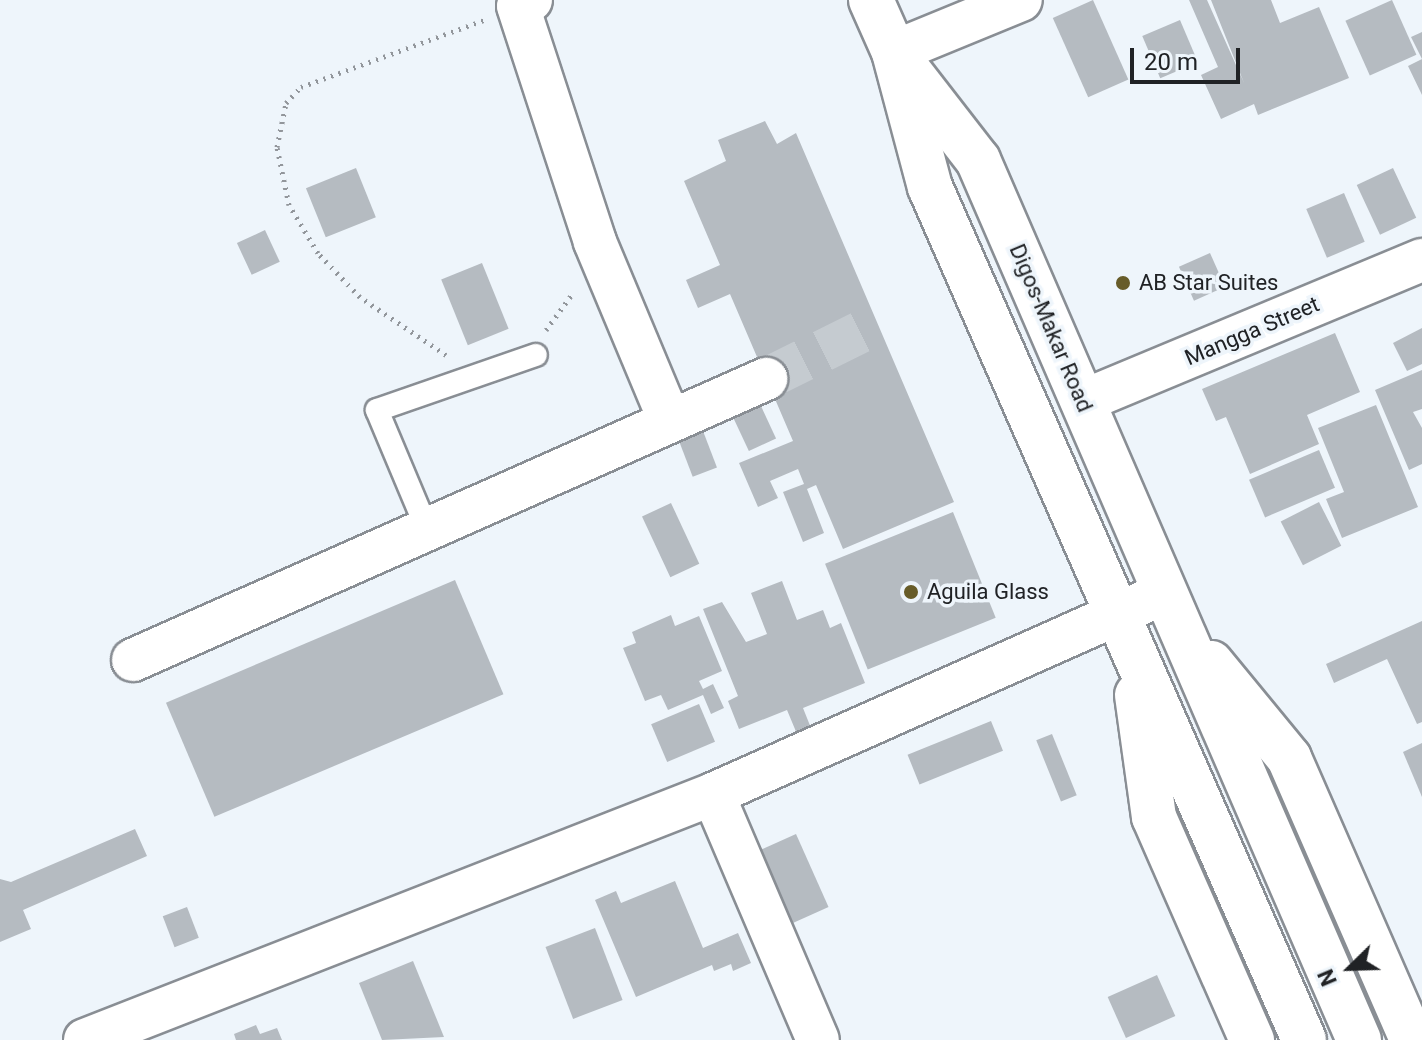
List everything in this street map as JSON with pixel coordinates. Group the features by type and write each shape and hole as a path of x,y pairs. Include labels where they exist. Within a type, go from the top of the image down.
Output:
{"main road":[{"name":"Digos-Makar Road","path":"871,0 894,52 930,187 1304,1040"},
{"name":"Digos-Makar Road","path":"894,52 978,160 1359,1040"},
{"name":"Digos-Makar Road","path":"1170,607 1289,758 1412,1040"},
{"name":"Digos-Makar Road","path":"1124,628 1154,817 1252,1040"}],"street":[{"path":"894,52 1021,0"},
{"path":"522,2 595,242 670,421"},
{"name":"Mangga Street","path":"1083,401 1422,260"},
{"path":"133,660 766,379"},
{"path":"85,1040 713,794 1170,607"},
{"path":"713,794 818,1040"}],"lane":[{"path":"427,529 377,410 538,346"}],"path":[{"path":"457,362 360,297 318,253 289,205 277,147 286,103 301,87 522,2"},
{"path":"538,346 567,305 595,242"}],"building":[{"path":"1093,0 1128,79 1088,97 1053,18"},
{"path":"1189,0 1207,0 1244,83 1211,0 1271,0 1280,23 1319,7 1349,78 1258,115 1254,104 1221,119 1201,75 1218,67"},
{"path":"1392,0 1416,55 1370,76 1345,21"},
{"path":"1180,20 1198,62 1160,78 1142,36"},
{"path":"1422,32 1422,59 1411,37"},
{"path":"1422,59 1422,95 1408,66"},
{"path":"765,121 777,144 796,133 954,502 843,549 816,485 807,489 824,533 803,542 783,492 804,484 798,469 770,481 778,498 758,507 739,463 793,441 730,294 698,308 686,280 720,265 684,181 726,161 718,140"},
{"path":"356,168 376,217 326,237 306,188"},
{"path":"1393,168 1416,218 1380,235 1357,185"},
{"path":"1344,193 1365,242 1327,258 1306,209"},
{"path":"265,230 280,262 252,275 237,243"},
{"path":"1210,253 1225,287 1194,301 1179,267"},
{"path":"482,263 509,329 468,345 441,279"},
{"path":"1422,328 1422,364 1407,371 1393,343"},
{"path":"1335,333 1360,392 1307,415 1319,444 1250,474 1226,417 1216,421 1202,389"},
{"path":"1422,370 1422,409 1413,412 1422,428 1422,464 1409,470 1375,390"},
{"path":"760,404 776,438 749,451 733,417"},
{"path":"1376,405 1418,507 1342,538 1326,499 1344,492 1318,428"},
{"path":"703,431 717,467 693,477 679,440"},
{"path":"1319,450 1335,488 1265,517 1249,480"},
{"path":"1319,502 1341,546 1303,565 1281,522"},
{"path":"671,503 699,564 670,577 642,517"},
{"name":"Aguila Glass","path":"953,512 996,618 868,669 825,564"},
{"path":"455,580 503,694 214,817 166,703"},
{"path":"782,581 797,620 823,610 830,628 841,623 865,683 803,708 811,728 797,734 787,710 739,729 728,701 738,696 703,609 722,602 746,642 767,634 751,593"},
{"path":"671,615 675,626 699,616 722,671 699,681 703,689 713,684 724,708 711,714 703,695 668,710 661,695 645,701 623,648 636,643 632,632"},
{"path":"1422,621 1422,722 1417,724 1387,659 1334,683 1326,664"},
{"path":"699,704 715,742 667,762 651,724"},
{"path":"991,721 1003,751 920,784 908,755"},
{"path":"1052,734 1077,795 1061,802 1036,740"},
{"path":"1422,743 1422,797 1403,752"},
{"path":"135,829 147,856 23,910 31,929 0,942 0,879 11,882"},
{"path":"796,834 829,907 793,923 760,850"},
{"path":"675,881 703,948 738,933 751,963 733,971 731,964 714,971 712,965 636,997 595,900 616,891 621,903"},
{"path":"187,907 199,938 175,947 163,916"},
{"path":"595,928 623,1000 573,1019 546,947"},
{"path":"413,961 444,1037 382,1040 359,983"},
{"path":"1157,975 1175,1016 1126,1038 1108,997"},
{"path":"256,1025 260,1034 277,1028 282,1040 236,1040 234,1034"}],"tunnel":[{"path":"766,379 877,324"}],"place":[{"name":"AB Star Suites","path":"1123,283"},
{"name":"Aguila Glass","path":"911,592"}]}
